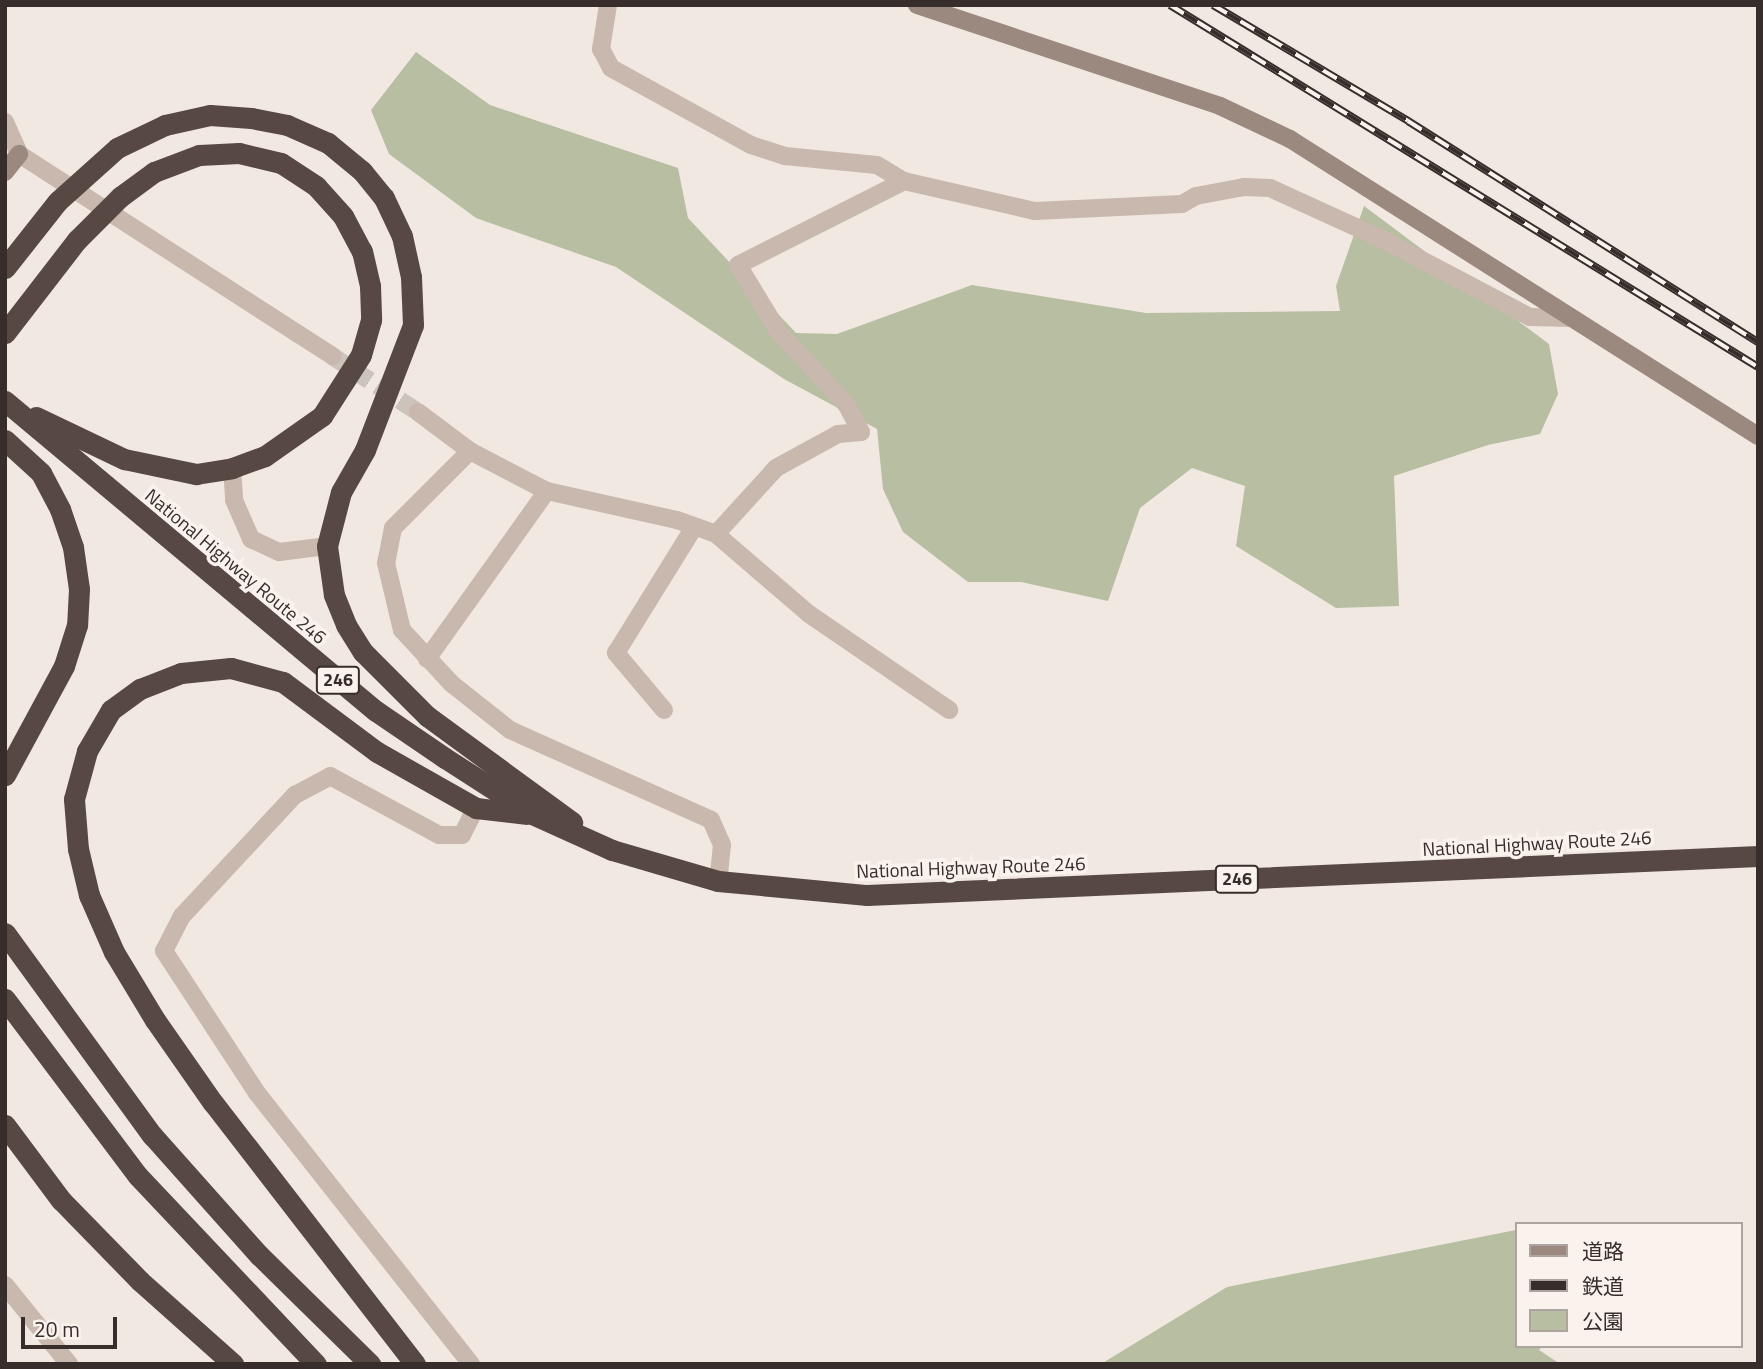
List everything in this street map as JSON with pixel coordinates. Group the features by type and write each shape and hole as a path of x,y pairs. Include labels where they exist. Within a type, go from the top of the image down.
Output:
{"highway":[{"path":"5,268 58,201 117,148 165,125 210,114 287,125 328,143 362,171 384,198 402,236 411,277 413,325 365,450 341,492 327,546 334,595 346,625 393,685 511,779 612,850"},
{"path":"5,333 44,277 120,197 154,172 199,155 239,153 281,163 316,187 343,216 362,251 370,286 371,320 360,355 322,416 276,450 232,468 196,474 164,471 124,459 8,403"},
{"name":"National Highway Route 246","path":"8,403 376,711 532,814 612,850 718,881 867,895 1758,856"},
{"path":"5,440 41,473 61,509 73,547 79,589 77,625 64,666 5,775"},
{"path":"415,1364 213,1103 127,975 89,895 78,849 75,799 87,751 111,710 140,689 181,673 230,668 283,682 377,752 476,808 532,814"},
{"path":"5,933 152,1135 259,1255 370,1364"},
{"path":"5,999 138,1176 316,1364"},
{"path":"5,1125 61,1200 140,1281 233,1364"}],"street":[{"path":"608,5 601,50 611,68 670,103 751,145 785,156 877,165 904,181 1035,211 1182,204 1195,196 1231,189 1270,188 1382,239 1530,317 1573,318"},
{"path":"917,5 1220,106 1290,139 1758,436"},
{"path":"5,122 19,154 332,356"},
{"path":"5,172 19,154"},
{"path":"716,534 776,468 838,434 861,432 846,404 778,331 738,265 904,181"},
{"path":"418,412 470,451 547,491 716,534 809,614 949,710"},
{"path":"470,451 393,528 386,563 391,598 402,630 427,659 510,730 711,820 722,845 718,881"},
{"path":"232,468 234,500 251,539 279,552 327,546"},
{"path":"427,659 547,491"},
{"path":"664,710 616,653 694,527"},
{"path":"471,1364 257,1093 164,951 183,916 286,805 330,776 439,835 462,835 476,808"},
{"path":"5,1285 69,1364"}],"green space":[{"path":"416,52 490,105 678,168 688,218 796,333 837,334 972,285 1146,313 1340,311 1336,286 1364,206 1549,344 1558,394 1540,434 1488,445 1394,476 1399,606 1336,608 1236,546 1245,486 1192,468 1140,508 1108,601 1021,582 968,582 903,532 883,489 877,429 784,379 616,267 476,218 389,154 371,110"},
{"path":"1514,1230 1514,1348 1540,1348 1539,1350 1560,1364 1101,1364 1227,1287"}],"tunnel":[{"path":"332,356 418,412"}],"railway":[{"path":"1170,5 1758,367"},
{"path":"1213,5 1408,121 1758,342"}]}
